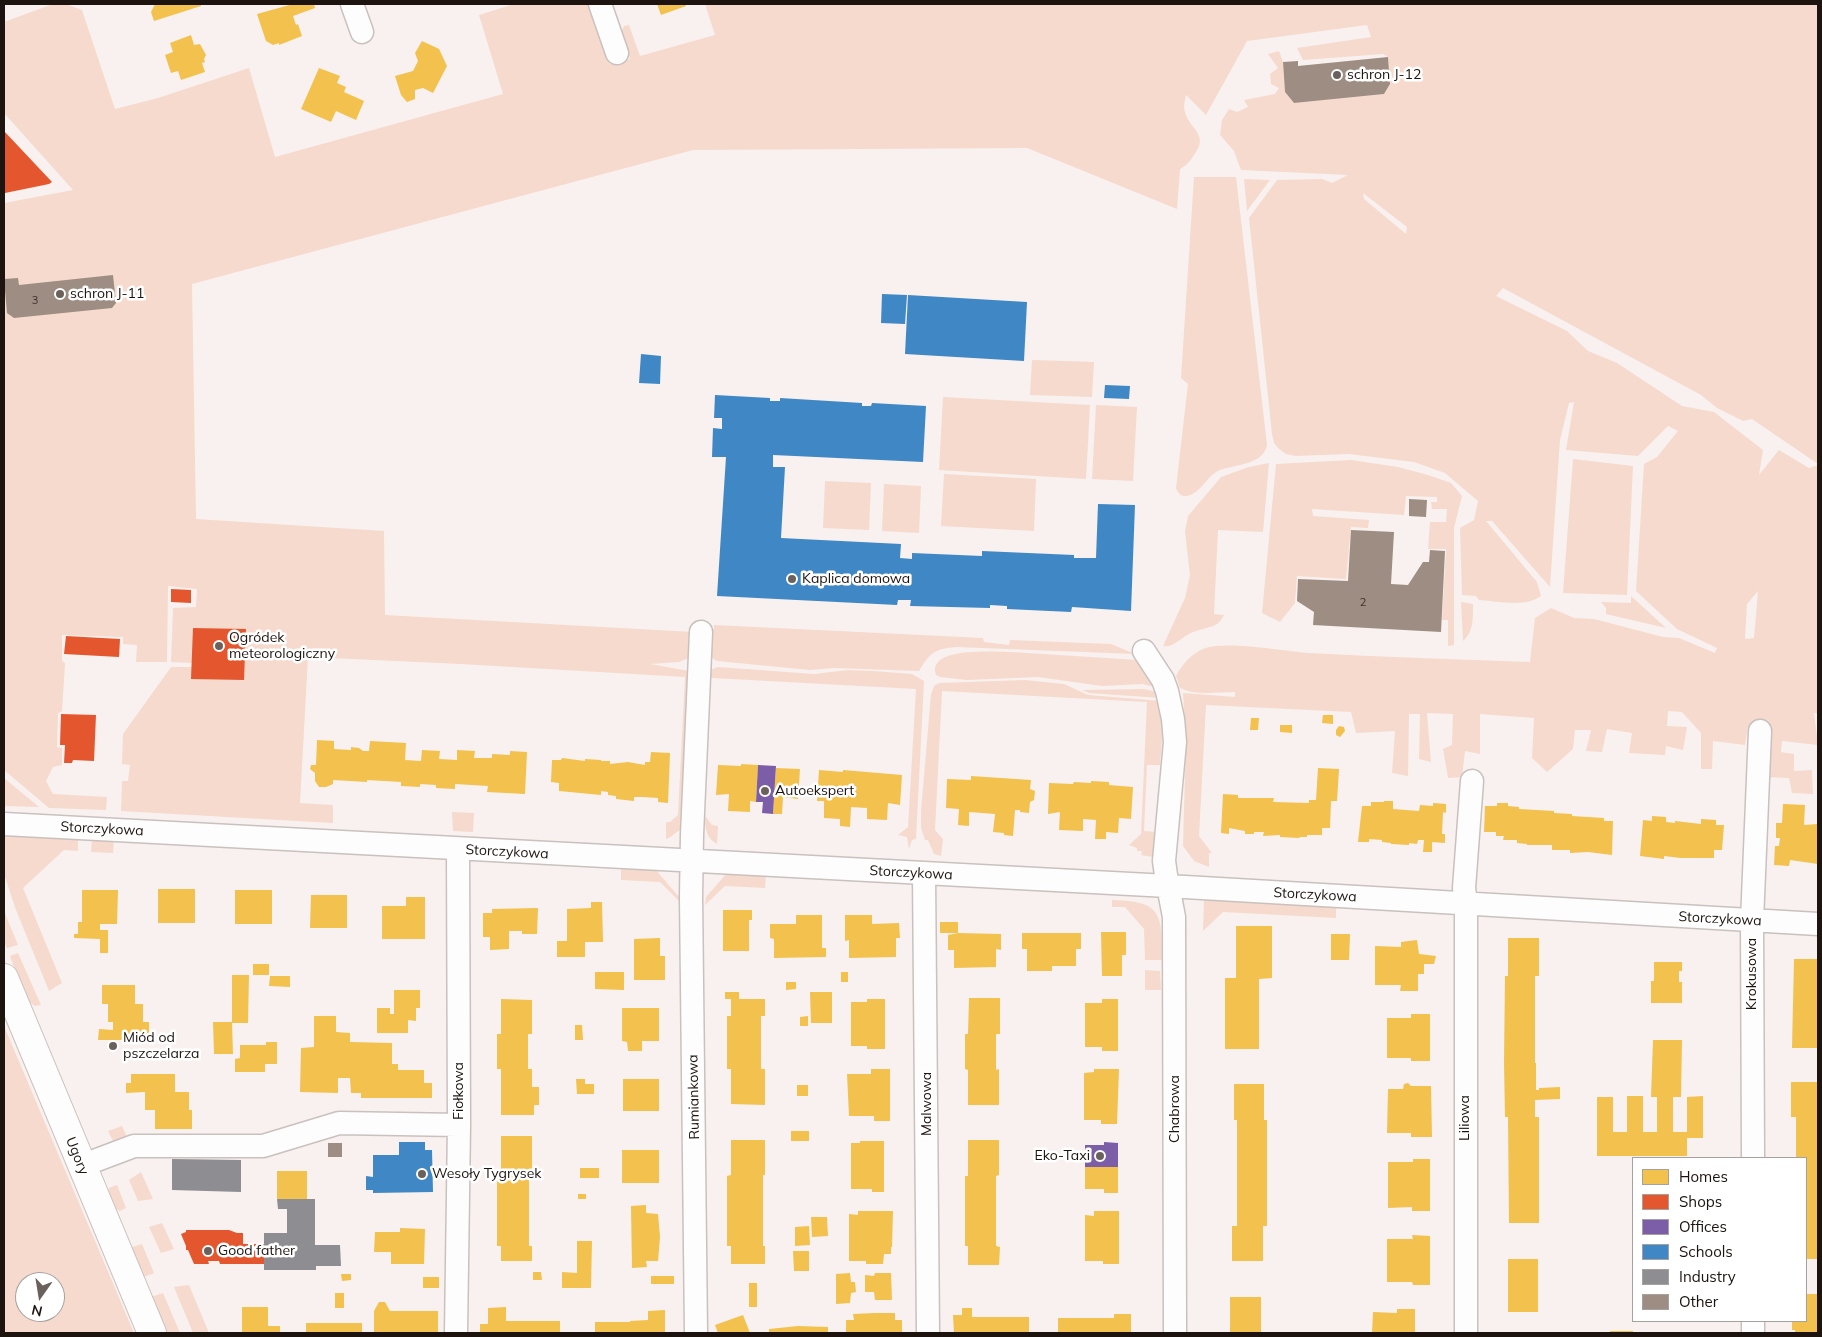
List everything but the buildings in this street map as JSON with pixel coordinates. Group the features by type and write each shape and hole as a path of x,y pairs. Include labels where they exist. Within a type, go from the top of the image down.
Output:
{"street":[{"path":"352,4 362,32"},
{"path":"600,4 617,53"},
{"name":"Rumiankowa","path":"696,1333 692,862 701,632"},
{"name":"Chabrowa","path":"1144,651 1163,680 1167,691 1175,742 1164,861 1174,917 1175,1333"},
{"name":"Krokusowa","path":"1752,1157 1752,921 1760,730"},
{"name":"Liliowa","path":"1466,1333 1466,903 1464,888 1472,780"},
{"name":"Storczykowa","path":"4,824 1168,886 1818,924"},
{"name":"Fiołkowa","path":"456,1333 459,1125 458,849"},
{"name":"Malwowa","path":"924,874 928,1333"},
{"name":"Ugory","path":"4,978 152,1333"},
{"path":"81,1166 134,1146 263,1146 339,1123 459,1125"}],"shaded area":[{"path":"53,4 66,4 82,10 115,109 158,98 249,68 275,157 503,94 479,15 514,4 590,4 610,64 630,59 621,33 624,26 629,25 640,56 715,35 705,4 1818,4 1818,464 1752,419 1743,421 1717,408 1701,395 1503,288 1496,296 1567,331 1588,351 1617,363 1682,406 1714,412 1763,450 1759,475 1779,450 1809,468 1818,465 1818,713 1814,713 1818,745 1782,741 1781,752 1794,754 1794,771 1812,770 1813,794 1792,793 1789,778 1765,777 1769,730 1748,726 1745,745 1713,741 1712,769 1701,769 1701,733 1682,712 1668,711 1667,726 1687,727 1683,750 1666,746 1665,755 1629,753 1632,733 1607,729 1602,752 1586,751 1591,730 1575,730 1573,749 1547,772 1532,758 1534,718 1480,714 1480,754 1465,751 1462,777 1448,778 1443,749 1452,745 1453,714 1427,713 1431,762 1419,759 1420,714 1409,714 1408,776 1392,773 1395,731 1356,733 1351,712 1206,705 1199,836 1212,853 1209,853 1209,867 1194,861 1183,846 1186,739 1183,693 1235,697 1235,692 1200,693 1180,688 1176,676 1178,672 1192,655 1206,648 1242,646 1309,653 1530,662 1535,618 1551,608 1574,618 1594,619 1663,637 1679,638 1715,653 1717,648 1677,629 1636,591 1644,464 1657,457 1678,431 1668,426 1638,456 1566,450 1574,402 1569,403 1560,440 1550,587 1492,521 1486,521 1537,582 1541,596 1535,600 1519,603 1479,600 1476,596 1462,595 1460,528 1474,520 1478,501 1445,473 1414,462 1349,454 1296,456 1286,454 1274,443 1249,218 1277,180 1322,179 1332,183 1348,175 1241,170 1234,151 1220,135 1222,120 1229,109 1237,112 1248,107 1244,100 1275,94 1279,88 1271,84 1270,74 1278,68 1268,54 1279,51 1283,62 1285,92 1294,103 1384,94 1390,84 1388,57 1383,54 1303,60 1297,48 1371,37 1367,25 1247,41 1206,115 1186,95 1185,112 1197,132 1200,142 1191,159 1180,169 1177,209 1027,148 693,150 192,284 196,519 384,531 385,615 693,632 691,657 679,662 650,664 689,671 682,830 666,839 666,822 670,822 678,815 685,677 308,657 300,803 333,805 333,823 121,811 122,781 128,781 130,765 122,764 123,734 171,667 192,667 192,663 171,662 173,608 196,607 197,589 168,586 167,662 136,662 137,645 123,644 123,637 62,635 62,661 65,663 62,711 58,713 57,747 62,748 62,765 53,767 46,781 53,794 107,797 106,810 49,808 4,770 4,203 73,190 4,113 4,22","holes":["1363,193 1407,227 1406,234 1364,199","1758,591 1754,638 1745,639 1747,604"]},
{"path":"1194,177 1236,177 1267,445 1260,457 1254,461 1218,471 1196,492 1183,496 1176,488 1188,384 1181,378"},
{"path":"1244,179 1270,180 1247,211"},
{"path":"1032,360 1094,362 1092,397 1030,395"},
{"path":"943,397 1090,405 1086,479 939,470"},
{"path":"1096,405 1137,407 1133,481 1092,479"},
{"path":"1573,459 1633,466 1627,595 1563,593"},
{"path":"1351,460 1398,467 1428,475 1451,483 1462,496 1454,528 1454,645 1448,646 1448,620 1442,620 1446,549 1428,549 1430,522 1446,522 1447,509 1432,509 1431,502 1437,502 1437,497 1406,496 1404,515 1312,509 1313,516 1369,520 1368,528 1351,527 1346,579 1297,576 1295,603 1280,622 1262,613 1276,464"},
{"path":"1269,463 1263,532 1218,530 1214,614 1224,615 1217,624 1191,633 1173,644 1163,646 1185,598 1190,575 1185,532 1188,516 1221,477 1249,467"},
{"path":"944,474 1036,479 1034,531 941,526"},
{"path":"825,481 871,483 869,530 823,528"},
{"path":"884,484 921,486 919,533 882,531"},
{"path":"1631,596 1666,628 1606,614 1606,608 1601,602 1631,603"},
{"path":"1461,602 1473,604 1471,629 1463,641"},
{"path":"714,625 983,638 984,642 1009,645 1010,640 1111,644 1135,654 956,647 942,649 933,653 919,671 835,668 810,670 717,661 709,656 711,630 714,629"},
{"path":"978,652 1011,652 1138,660 1158,688 1143,684 1102,686 1038,677 967,680 936,675 936,666 941,659 951,655"},
{"path":"718,667 814,674 848,670 873,671 912,674 924,681 916,839 912,840 909,849 907,837 898,835 908,827 916,689 706,679 707,671"},
{"path":"1025,680 1064,684 1088,695 1162,701 1164,712 1160,765 1147,765 1144,831 1157,832 1156,851 1153,857 1141,855 1142,851 1137,851 1137,848 1129,845 1141,834 1147,702 942,691 935,830 943,839 941,856 934,854 928,840 925,840 921,828 921,811 931,694 934,686 939,683"},
{"path":"1144,689 1157,692 1160,698 1089,693 1082,690"},
{"path":"4,778 39,807 4,806"},
{"path":"452,812 474,813 473,832 453,831"},
{"path":"705,816 712,825 718,826 717,844 710,839 707,832"},
{"path":"4,834 78,836 78,851 64,850 23,888 62,983 49,991 16,910 4,874"},
{"path":"92,838 114,839 113,853 91,852"},
{"path":"621,867 655,869 679,897 679,901 660,882 621,880"},
{"path":"727,873 766,873 765,888 725,886 705,905 706,897"},
{"path":"1204,899 1336,904 1336,918 1223,912 1203,931"},
{"path":"1112,900 1141,903 1156,914 1160,922 1162,960 1145,960 1144,929 1125,907 1112,907"},
{"path":"4,911 18,945 7,948 4,942"},
{"path":"18,953 41,1005 35,1006 26,1000 10,956"},
{"path":"1145,970 1160,971 1161,990 1145,990"},
{"path":"4,1026 134,1333 4,1333"},
{"path":"122,1126 127,1137 152,1136 115,1145 108,1131"},
{"path":"141,1172 153,1199 138,1201 129,1180"},
{"path":"117,1185 126,1208 120,1211 114,1208 108,1193 109,1188"},
{"path":"162,1223 174,1249 161,1253 149,1227"},
{"path":"142,1244 154,1273 144,1277 129,1248"},
{"path":"189,1285 209,1333 193,1333 174,1287"},
{"path":"163,1293 180,1333 166,1333 151,1297"}],"place":[{"name":"schron J-12","path":"1337,75"},
{"name":"schron J-11","path":"60,294"},
{"name":"Kaplica domowa","path":"792,579"},
{"name":"Ogródek meteorologiczny","path":"219,646"},
{"name":"Autoekspert","path":"765,791"},
{"name":"Miód od pszczelarza","path":"113,1046"},
{"name":"Eko-Taxi","path":"1100,1156"},
{"name":"Wesoły Tygrysek","path":"422,1174"},
{"name":"Good father","path":"208,1251"}]}
